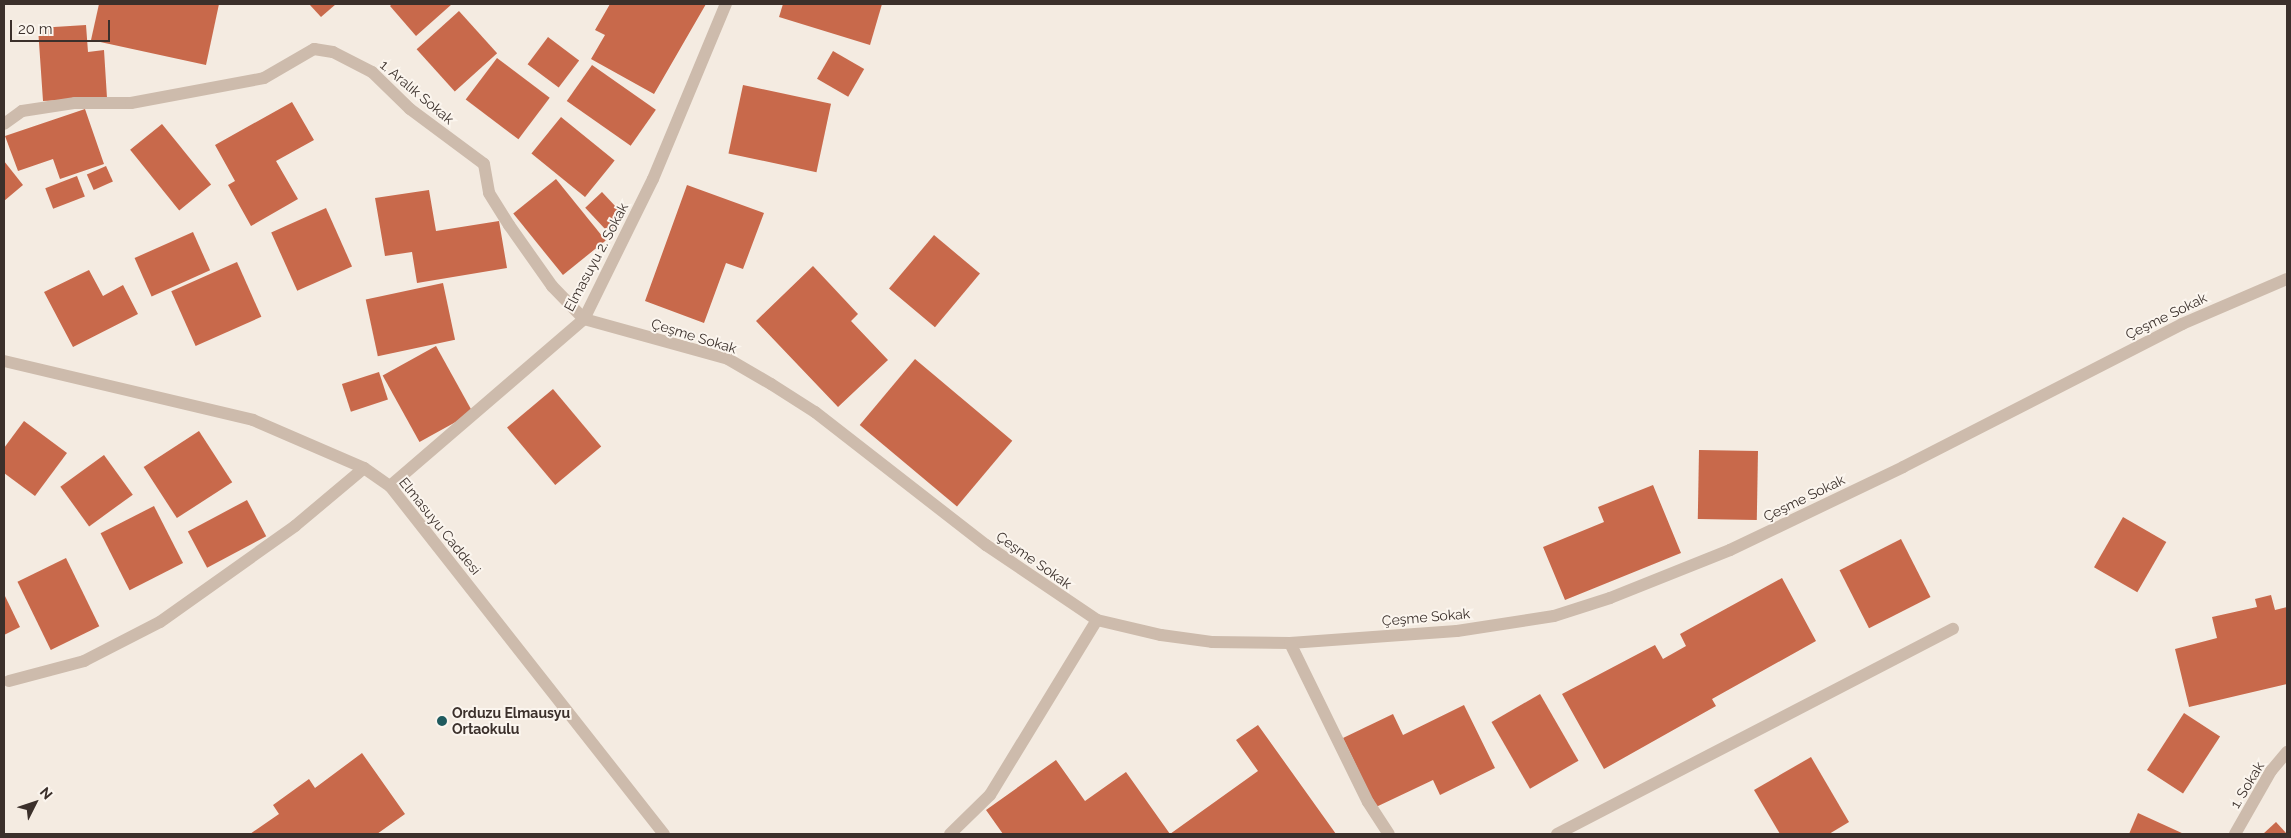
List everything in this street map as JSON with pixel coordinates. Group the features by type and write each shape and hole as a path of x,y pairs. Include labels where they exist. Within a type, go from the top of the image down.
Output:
{"street":[{"name":"Elmasuyu 2. Sokak","path":"390,486 584,319 653,179 726,4"},
{"name":"1. Aralık Sokak","path":"4,124 22,111 75,103 131,103 264,78 314,49 334,52 372,72 410,109 484,164 489,192 509,225 552,286 584,319"},
{"name":"Çeşme Sokak","path":"584,319 728,359 771,384 815,412 986,545 1097,620 1162,636 1212,642 1290,643 1457,631 1554,616 1610,598 1730,550 1903,467 2182,324 2287,279"},
{"name":"Elmasuyu Caddesi","path":"4,361 253,420 364,468 390,486 664,834"},
{"path":"9,681 84,661 160,622 295,526 364,468"},
{"path":"950,834 990,795 1097,620"},
{"path":"1557,834 1953,629"},
{"path":"1290,643 1368,802 1389,834"},
{"name":"1. Sokak","path":"2236,834 2271,771 2287,752"}],"building":[{"path":"99,4 219,4 206,65 91,40"},
{"path":"309,4 336,4 321,17"},
{"path":"392,4 452,4 416,36 390,6"},
{"path":"610,4 706,4 654,94 591,59 605,35 595,30"},
{"path":"783,4 882,4 870,45 779,17"},
{"path":"459,11 497,53 455,91 417,49"},
{"path":"86,25 88,52 104,50 107,98 43,101 38,28"},
{"path":"548,37 579,60 559,88 528,64"},
{"path":"833,51 864,69 848,97 817,79"},
{"path":"497,58 550,98 518,139 466,100"},
{"path":"592,65 656,110 631,146 567,101"},
{"path":"743,85 831,104 816,172 728,153"},
{"path":"292,102 314,140 276,161 298,199 251,226 228,185 235,181 215,145"},
{"path":"85,109 104,164 60,179 53,159 18,171 5,136"},
{"path":"561,117 615,160 585,197 531,154"},
{"path":"162,124 211,185 179,210 130,150"},
{"path":"4,161 23,185 4,201"},
{"path":"106,166 113,182 94,190 87,175"},
{"path":"77,176 85,197 53,209 45,188"},
{"path":"556,179 606,240 563,275 513,214"},
{"path":"687,185 764,213 743,269 726,263 704,323 645,301"},
{"path":"429,190 436,231 499,221 507,268 417,283 412,252 385,256 375,198"},
{"path":"602,192 625,217 608,233 585,208"},
{"path":"326,208 352,266 297,291 271,232"},
{"path":"193,232 210,270 152,296 135,258"},
{"path":"934,235 980,274 935,327 889,289"},
{"path":"237,262 261,317 196,346 171,291"},
{"path":"813,266 858,314 851,321 888,360 838,407 756,321"},
{"path":"89,270 103,296 123,285 138,314 73,347 44,292"},
{"path":"443,283 455,340 378,356 366,299"},
{"path":"436,346 473,412 419,442 383,376"},
{"path":"915,359 1012,441 957,507 860,425"},
{"path":"379,372 388,400 351,412 342,384"},
{"path":"553,389 601,446 555,485 507,428"},
{"path":"24,421 67,453 35,496 4,473 4,448"},
{"path":"199,431 232,482 177,518 144,467"},
{"path":"1699,450 1758,451 1757,520 1698,519"},
{"path":"104,455 133,495 89,526 60,487"},
{"path":"1653,485 1681,553 1565,600 1543,547 1604,522 1598,507"},
{"path":"247,500 266,536 207,568 188,531"},
{"path":"154,506 183,563 130,590 101,533"},
{"path":"2123,517 2166,542 2137,592 2094,567"},
{"path":"1901,539 1931,597 1869,628 1840,570"},
{"path":"66,558 99,626 51,650 17,582"},
{"path":"1782,578 1816,641 1712,699 1716,706 1604,769 1562,694 1655,645 1663,659 1686,646 1680,634"},
{"path":"4,594 20,627 4,635"},
{"path":"2271,595 2275,610 2287,607 2287,684 2189,707 2175,649 2217,638 2212,617 2257,607 2255,599"},
{"path":"1540,694 1578,761 1530,789 1492,722"},
{"path":"1464,705 1495,768 1440,795 1433,780 1376,807 1343,738 1393,714 1403,735"},
{"path":"2184,713 2220,736 2183,793 2147,770"},
{"path":"1258,725 1336,834 1170,834 1258,771 1236,740"},
{"path":"362,753 405,814 377,834 250,834 279,814 273,805 309,779 315,788"},
{"path":"1811,757 1849,822 1829,834 1780,834 1754,790"},
{"path":"1056,760 1085,801 1126,772 1170,834 1003,834 986,810"},
{"path":"2138,813 2184,834 2129,834"},
{"path":"2276,822 2287,834 2263,834"}],"place":[{"name":"Orduzu Elmausyu Ortaokulu","path":"442,721"}]}
